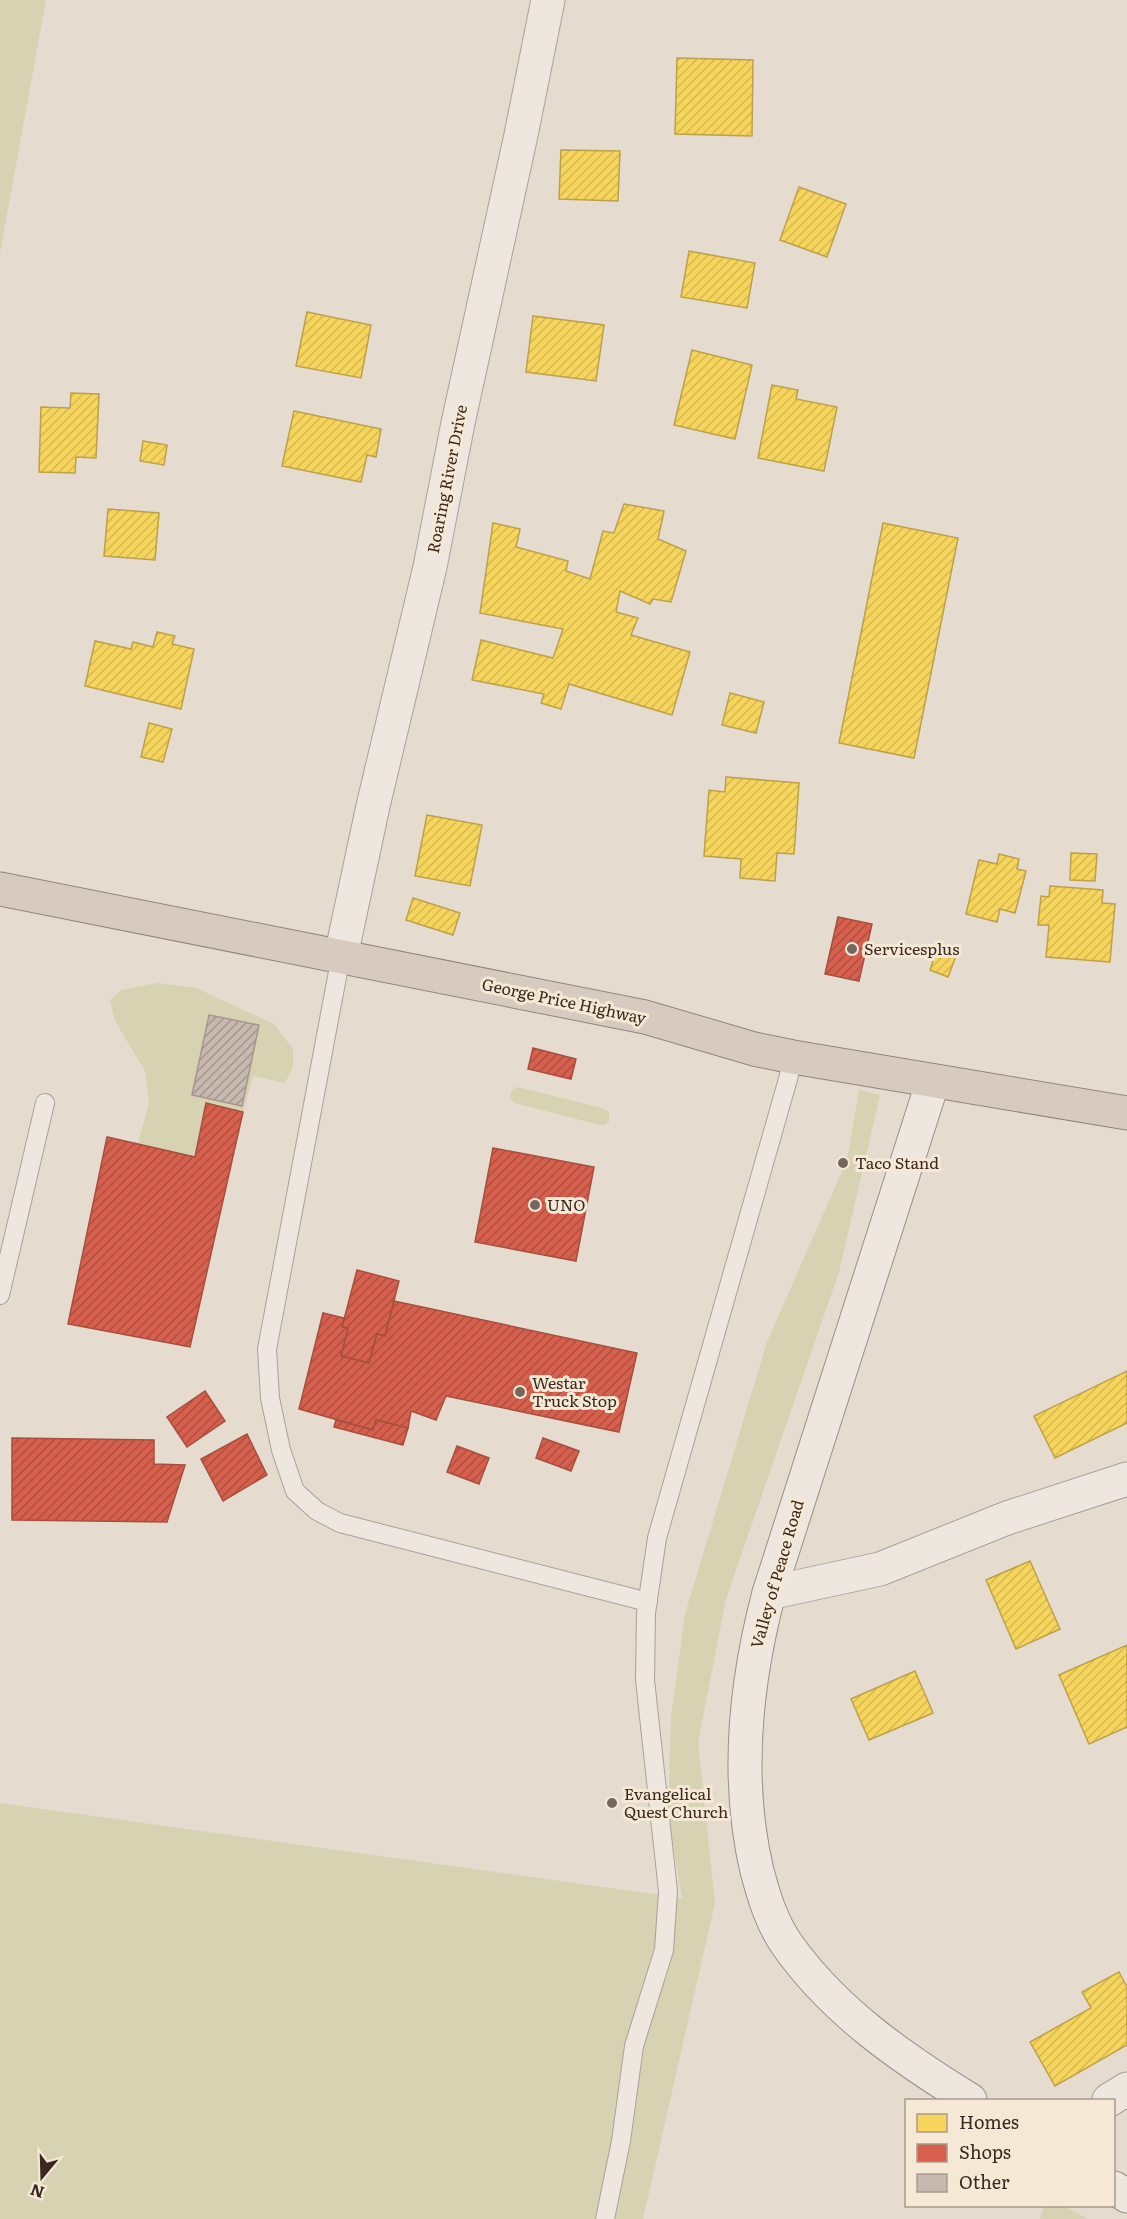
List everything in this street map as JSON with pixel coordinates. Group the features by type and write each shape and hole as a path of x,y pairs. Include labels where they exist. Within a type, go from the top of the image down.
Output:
{"highway":[{"name":"George Price Highway","path":"0,889 645,1017 754,1049 793,1057 1127,1113"}],"street":[{"name":"Roaring River Drive","path":"341,956 373,806 430,567 458,423 548,0"},
{"name":"Valley of Peace Road","path":"933,1081 769,1593 757,1639 744,1751 746,1805 753,1854 764,1899 787,1945 822,1988 866,2029 924,2072 968,2099"},
{"path":"769,1593 880,1569 1007,1518 1127,1479"},
{"path":"1111,2099 1127,2090"}],"lane":[{"path":"341,956 267,1348 270,1398 278,1440 295,1491 317,1511 340,1523 648,1602"},
{"path":"605,2219 621,2142 634,2046 664,1950 668,1891 645,1680 648,1602 657,1538 793,1057"},
{"path":"0,1295 45,1103"}],"shaded area":[{"path":"0,0 46,0 0,253"},
{"path":"158,983 196,988 274,1024 293,1049 293,1067 285,1083 253,1076 243,1112 206,1104 195,1157 138,1144 149,1103 145,1071 115,1021 110,1000 121,990"},
{"path":"517,1087 605,1109 609,1112 609,1122 600,1125 515,1103 510,1098 512,1090"},
{"path":"859,1090 880,1095 839,1272 726,1599 698,1743 715,1903 643,2219 0,2219 0,1803 682,1898 668,1815 671,1717 685,1614 767,1342 847,1160"},
{"path":"1044,2207 1066,2207 1088,2219 1040,2219"}],"building: Homes":[{"path":"677,58 753,60 752,136 675,134"},
{"path":"561,150 620,151 618,201 559,199"},
{"path":"799,187 846,204 827,257 780,240"},
{"path":"689,251 755,263 747,308 681,297"},
{"path":"307,312 371,325 361,378 296,366"},
{"path":"533,316 604,325 596,381 526,372"},
{"path":"692,350 752,365 735,439 674,425"},
{"path":"772,385 798,390 796,399 837,407 824,471 758,458"},
{"path":"71,393 99,394 96,458 76,457 75,473 39,472 41,407 70,408"},
{"path":"294,411 381,429 376,457 367,455 361,482 282,466"},
{"path":"143,441 167,445 164,465 140,461"},
{"path":"624,504 664,511 658,539 686,551 671,602 653,599 650,604 620,591 616,612 638,618 631,635 690,652 672,715 569,684 561,709 541,703 544,694 472,680 481,640 553,658 563,629 480,613 493,523 520,529 516,547 568,561 566,571 590,579 603,531 614,533"},
{"path":"108,509 159,513 155,560 104,556"},
{"path":"883,523 958,538 914,758 839,743"},
{"path":"157,632 175,636 172,644 194,649 181,709 85,686 95,641 131,649 133,642 153,647"},
{"path":"730,693 764,702 756,733 722,725"},
{"path":"149,723 172,729 163,762 141,757"},
{"path":"726,777 799,783 794,854 777,853 775,881 740,878 741,859 704,856 709,790 725,792"},
{"path":"427,815 482,825 470,886 415,876"},
{"path":"1071,853 1097,854 1095,881 1070,880"},
{"path":"999,854 1019,859 1017,869 1026,871 1015,913 1000,909 997,922 966,914 979,860 997,864"},
{"path":"1050,886 1103,890 1102,903 1115,904 1110,962 1046,957 1049,925 1038,925 1041,896 1049,897"},
{"path":"413,898 460,913 453,935 406,920"},
{"path":"937,949 956,956 948,977 930,970"},
{"path":"1127,1371 1127,1423 1055,1458 1034,1416"},
{"path":"1030,1561 1060,1629 1016,1649 986,1580"},
{"path":"1127,1645 1127,1727 1089,1744 1059,1675"},
{"path":"915,1671 933,1713 869,1740 851,1699"},
{"path":"1119,1972 1127,1987 1127,2045 1055,2086 1030,2042 1091,2008 1082,1992"}],"building: Shops":[{"path":"838,917 872,924 859,981 825,974"},
{"path":"533,1048 576,1059 571,1079 528,1069"},
{"path":"206,1103 243,1112 190,1347 68,1324 107,1137 195,1157"},
{"name":"UNO","path":"493,1148 594,1167 576,1261 475,1242"},
{"path":"357,1270 399,1281 385,1336 377,1334 369,1363 341,1356 348,1328 342,1327"},
{"path":"394,1301 637,1353 619,1432 446,1396 436,1420 411,1411 408,1428 376,1420 373,1430 299,1409 323,1313 344,1318 342,1327 348,1328 341,1356 369,1363 377,1334 385,1336"},
{"path":"205,1391 225,1421 187,1447 167,1417"},
{"path":"336,1420 373,1430 376,1420 408,1428 403,1445 334,1427"},
{"path":"247,1434 267,1475 223,1501 201,1459"},
{"path":"12,1438 154,1440 154,1464 185,1465 167,1522 12,1520"},
{"path":"543,1438 579,1451 571,1471 536,1458"},
{"path":"457,1446 489,1458 479,1484 447,1472"}],"building: Other":[{"path":"209,1015 259,1025 242,1106 192,1095"}],"place":[{"name":"Servicesplus","path":"852,949"},
{"name":"Taco Stand","path":"843,1163"},
{"name":"UNO","path":"535,1205"},
{"name":"Westar Truck Stop","path":"520,1392"},
{"name":"Evangelical Quest Church","path":"612,1803"}]}
